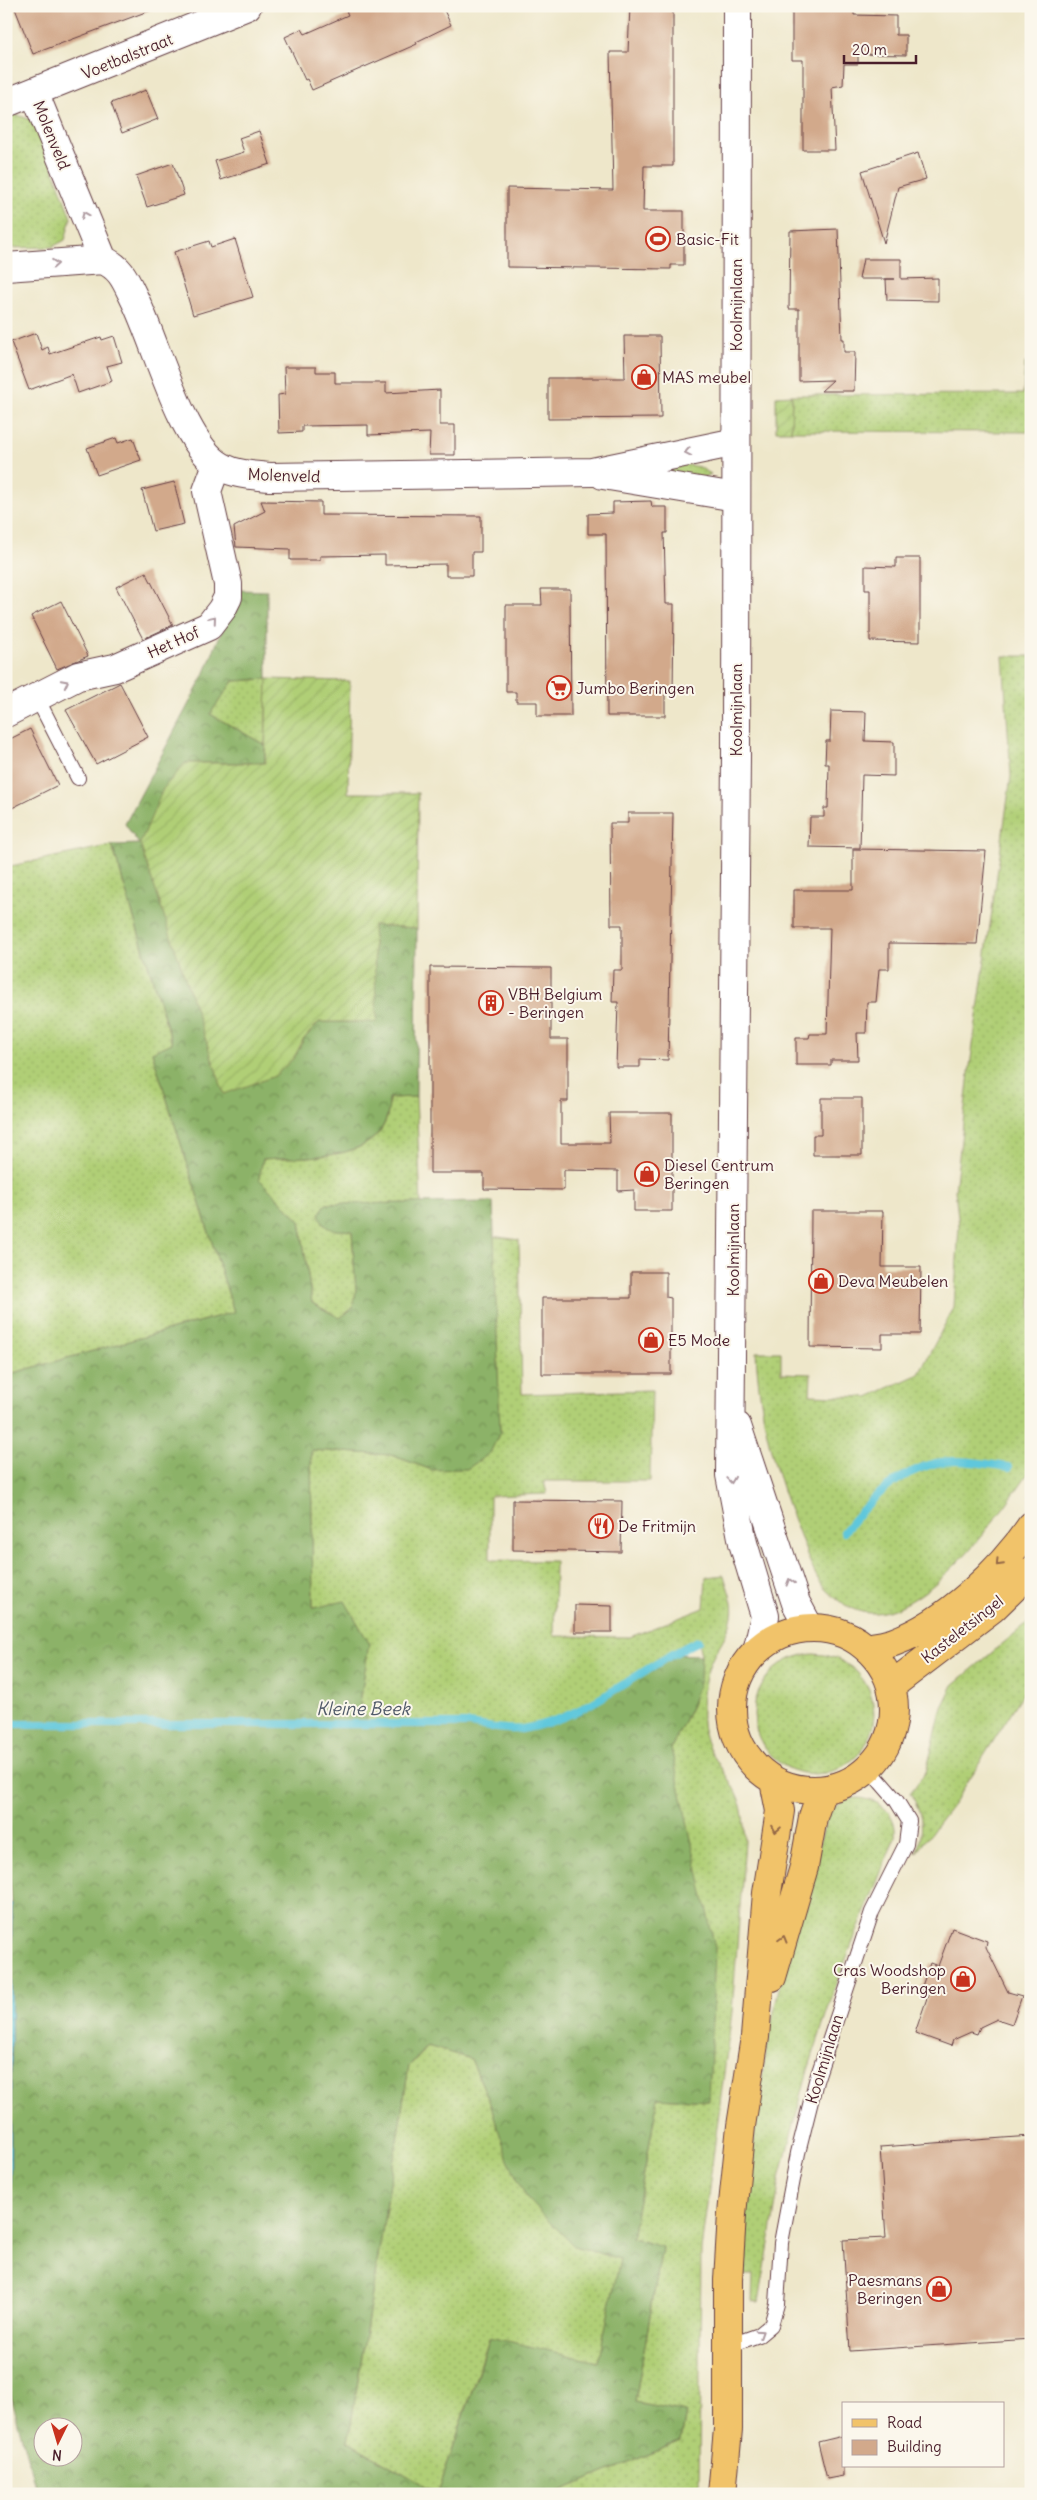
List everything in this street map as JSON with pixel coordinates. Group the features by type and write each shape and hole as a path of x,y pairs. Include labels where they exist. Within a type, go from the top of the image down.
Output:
{"main road":[{"name":"Kasteletsingel","path":"868,1648 894,1642 926,1626 965,1597 1020,1541 1031,1526"},
{"name":"Kasteletsingel","path":"892,1685 994,1608 1031,1571"},
{"path":"809,1627 840,1632 868,1648 882,1665 892,1685 895,1716 887,1745 869,1769 847,1784 822,1790 797,1789 774,1781 753,1765 738,1744 731,1718 732,1692 742,1668 758,1647 782,1633 809,1627"},
{"path":"722,2494 728,2429 728,2280 732,2214 741,2126 755,2036 767,1893 780,1811 774,1781"},
{"path":"755,2036 804,1867 813,1817 822,1790"},
{"path":"728,2429 737,2494"}],"street":[{"name":"Voetbalstraat","path":"6,103 247,6"},
{"name":"Koolmijnlaan","path":"737,6 732,1414 730,1475 743,1543 765,1616 758,1647"},
{"name":"Molenveld","path":"34,92 103,260 116,265 122,272 191,434 204,453 217,464 231,471 246,475 270,477 592,472"},
{"path":"6,267 103,260"},
{"path":"592,472 736,442"},
{"name":"Het Hof","path":"6,713 78,676 114,668 209,626 222,609 228,597 228,584 207,491 217,464"},
{"path":"592,472 736,497"},
{"name":"Koolmijnlaan","path":"732,1414 779,1547 796,1603 809,1627"}],"lane":[{"path":"37,698 78,778"},
{"name":"Koolmijnlaan","path":"728,2346 760,2335 770,2325 776,2304 781,2244 798,2153 816,2081 872,1912 906,1844 909,1821 896,1800 869,1769"}],"green space":[{"path":"15,114 31,120 40,132 71,218 65,240 52,247 6,248 6,115"},
{"path":"1025,363 1031,363 1031,432 791,431 792,395 1023,394"},
{"path":"792,395 791,431 776,431 776,396"},
{"path":"683,464 699,467 711,474 702,478 637,469"},
{"path":"238,590 267,591 267,679 233,681 210,714 265,745 265,763 185,763 294,1058 303,1040 319,1022 376,1022 373,925 417,928 416,1097 389,1098 386,1120 376,1135 362,1146 324,1156 263,1159 259,1179 300,1221 312,1303 340,1318 353,1308 356,1291 352,1231 336,1230 325,1225 319,1214 326,1204 493,1202 500,1432 490,1453 467,1469 432,1470 391,1455 311,1450 313,1608 345,1601 369,1643 360,1703 368,1724 468,1724 521,1729 573,1714 671,1654 701,1655 700,1679 692,1705 671,1748 715,1948 709,2101 658,2098 632,2238 662,2247 635,2402 686,2412 681,2441 553,2494 37,2494 6,2378 6,2280 10,2273 12,1904 6,1826 6,1375 234,1312 152,1052 172,1043 112,845 139,844 125,824 204,675","holes":["427,2046 471,2059 489,2100 508,2160 527,2198 574,2246 620,2259 598,2362 490,2337 438,2493 348,2442 409,2066"]},
{"path":"1003,656 1031,656 1031,1469 982,1535 938,1581 915,1598 892,1610 869,1613 857,1611 835,1598 821,1584 809,1560 781,1485 769,1442 760,1398 756,1352 781,1352 781,1373 811,1374 810,1395 868,1397 919,1374 954,1307 959,1226 955,1190 969,1073 1011,776"},
{"path":"267,679 265,745 210,714 233,681"},
{"path":"267,679 350,681 348,793 418,793 417,928 373,925 377,1022 319,1022 303,1040 294,1058 275,1076 224,1094 140,844 163,789 185,763 265,763"},
{"path":"112,845 172,1044 152,1052 234,1312 6,1375 6,867"},
{"path":"416,1097 421,1204 327,1204 319,1214 352,1231 356,1291 353,1308 340,1318 312,1303 300,1221 258,1179 263,1159 324,1156 362,1146 377,1135 386,1120 389,1098"},
{"path":"492,1236 519,1240 522,1394 652,1390 650,1481 544,1481 547,1494 490,1496 490,1560 555,1561 554,1636 630,1637 704,1608 706,1577 724,1575 733,1611 728,1629 711,1661 705,1683 702,1707 702,1722 707,1743 740,1802 745,1842 732,2012 701,2250 699,2494 553,2494 681,2441 686,2412 635,2402 662,2248 632,2238 658,2098 708,2101 685,1817 671,1748 692,1705 701,1655 698,1641 671,1654 573,1714 520,1729 468,1724 367,1724 360,1704 368,1643 313,1608 311,1450 391,1455 432,1470 500,1432"},
{"path":"1031,1620 1031,1681 955,1802 916,1853 921,1837 921,1822 918,1808 910,1793 926,1772 942,1707 953,1685"},
{"path":"814,1654 826,1655 837,1659 847,1664 856,1672 864,1681 869,1691 873,1702 873,1726 869,1737 864,1747 856,1756 847,1764 837,1769 826,1773 814,1774 802,1773 791,1769 781,1764 772,1756 764,1747 759,1737 755,1726 754,1714 755,1702 759,1691 764,1681 772,1672 781,1664 791,1659 802,1655"},
{"path":"855,1798 871,1801 884,1808 893,1820 895,1837 838,1979 808,2070 781,2174 759,2302 752,2301 753,2275 742,2275 745,2236 756,2120 775,2005 794,1928 829,1811 845,1800"},
{"path":"428,2046 471,2059 489,2100 574,2246 621,2258 598,2362 489,2338 438,2493 348,2442 409,2066"}],"water":[{"path":"6,1901 12,1904 10,2273 6,2280"}],"building":[{"path":"14,6 159,6 159,7 33,54"},
{"path":"344,6 442,6 451,25 416,42 417,44 312,90 307,79 305,80 285,37 302,29 305,34 348,15"},
{"path":"630,6 673,6 673,166 644,166 643,211 684,211 684,265 671,265 671,269 507,267 507,188 613,190 610,52 628,52"},
{"path":"814,6 854,8 854,15 896,16 896,35 906,35 906,55 858,54 858,64 844,64 843,85 832,87 835,150 803,150 803,60 792,60 792,9 814,9"},
{"path":"146,90 158,119 122,133 111,103"},
{"path":"259,131 270,164 221,180 215,161 244,152 239,138"},
{"path":"918,153 926,179 898,187 884,243 862,171"},
{"path":"173,163 184,195 147,207 136,176"},
{"path":"838,229 842,339 844,339 844,352 855,352 854,391 821,391 833,380 799,381 799,309 789,309 790,231"},
{"path":"235,239 253,297 193,315 174,252 209,241 211,247"},
{"path":"863,259 901,259 901,279 938,278 938,301 887,300 886,279 859,279"},
{"path":"36,333 42,350 48,347 50,354 101,337 102,340 114,336 122,362 107,366 112,381 78,393 72,374 29,390 11,342"},
{"path":"624,336 660,336 661,418 548,419 548,378 625,378"},
{"path":"284,367 316,367 316,372 335,372 335,383 386,383 386,393 440,390 440,425 455,425 455,455 429,455 430,433 368,435 368,425 302,426 302,432 279,433 278,395 285,394"},
{"path":"116,438 118,443 133,438 141,460 97,475 87,448"},
{"path":"174,482 184,524 153,531 142,490"},
{"path":"261,501 321,502 321,515 481,516 481,552 472,552 472,576 446,576 446,564 385,565 385,555 320,556 320,560 290,560 290,549 236,547 234,527 265,511"},
{"path":"651,501 652,507 667,507 667,533 664,533 666,604 674,604 673,694 665,693 665,716 607,716 606,534 588,534 588,514 613,513 613,502"},
{"path":"896,558 920,558 920,642 870,641 870,590 865,590 865,566 896,567"},
{"path":"146,572 173,625 143,639 116,587"},
{"path":"541,589 570,589 571,716 537,716 537,702 516,702 516,692 506,692 506,605 542,605"},
{"path":"61,601 88,656 57,669 31,616"},
{"path":"120,683 148,737 96,764 66,710"},
{"path":"831,711 866,712 865,741 894,742 894,776 862,775 860,848 809,847 810,817 824,817 824,808 828,808 829,764 825,764 826,741 830,741"},
{"path":"30,729 58,785 6,811 6,741"},
{"path":"628,813 673,813 668,1060 640,1059 640,1067 616,1067 618,1002 612,1002 613,970 622,970 622,925 611,925 610,823 628,823"},
{"path":"853,849 986,851 977,944 889,943 889,969 879,969 876,1002 867,1002 866,1033 857,1033 858,1060 831,1060 831,1065 796,1065 796,1038 809,1038 810,1034 827,1034 830,928 794,928 794,890 853,890"},
{"path":"430,967 551,968 551,1039 568,1039 568,1101 561,1101 561,1143 610,1143 609,1113 672,1113 672,1211 634,1211 634,1190 618,1191 618,1171 564,1170 564,1190 484,1189 484,1173 430,1173"},
{"path":"821,1098 862,1098 862,1155 813,1155 813,1135 821,1135"},
{"path":"811,1211 883,1211 882,1267 921,1267 920,1334 882,1334 882,1348 810,1347"},
{"path":"631,1272 666,1272 666,1297 671,1298 671,1374 542,1374 542,1298 631,1298"},
{"path":"513,1500 622,1501 621,1552 513,1550"},
{"path":"575,1605 612,1606 612,1632 575,1632"},
{"name":"Cras Woodshop Beringen","path":"952,1928 987,1941 986,1947 1008,1992 1022,1996 1012,2024 997,2019 980,2027 977,2034 971,2032 953,2040 951,2046 915,2033 928,1995 920,1992 930,1963 938,1966"},
{"name":"Paesmans Beringen","path":"1031,2136 1031,2339 850,2351 843,2240 886,2238 880,2147"},
{"path":"842,2436 843,2476 827,2479 818,2442"}],"waterway":[{"name":"Kleine Beek","path":"844,1532 873,1499 896,1481 922,1468 936,1463 954,1461 1009,1467"},
{"name":"Kleine Beek","path":"6,1724 468,1724 502,1729 522,1729 569,1715 698,1641"}],"place":[{"name":"Basic-Fit","path":"658,239"},
{"name":"MAS meubel","path":"644,377"},
{"name":"Jumbo Beringen","path":"559,688"},
{"name":"VBH Belgium - Beringen","path":"491,1003"},
{"name":"Diesel Centrum Beringen","path":"647,1174"},
{"name":"Deva Meubelen","path":"821,1281"},
{"name":"E5 Mode","path":"651,1340"},
{"name":"De Fritmijn","path":"601,1526"},
{"name":"Cras Woodshop Beringen","path":"963,1979"},
{"name":"Paesmans Beringen","path":"939,2289"}]}
